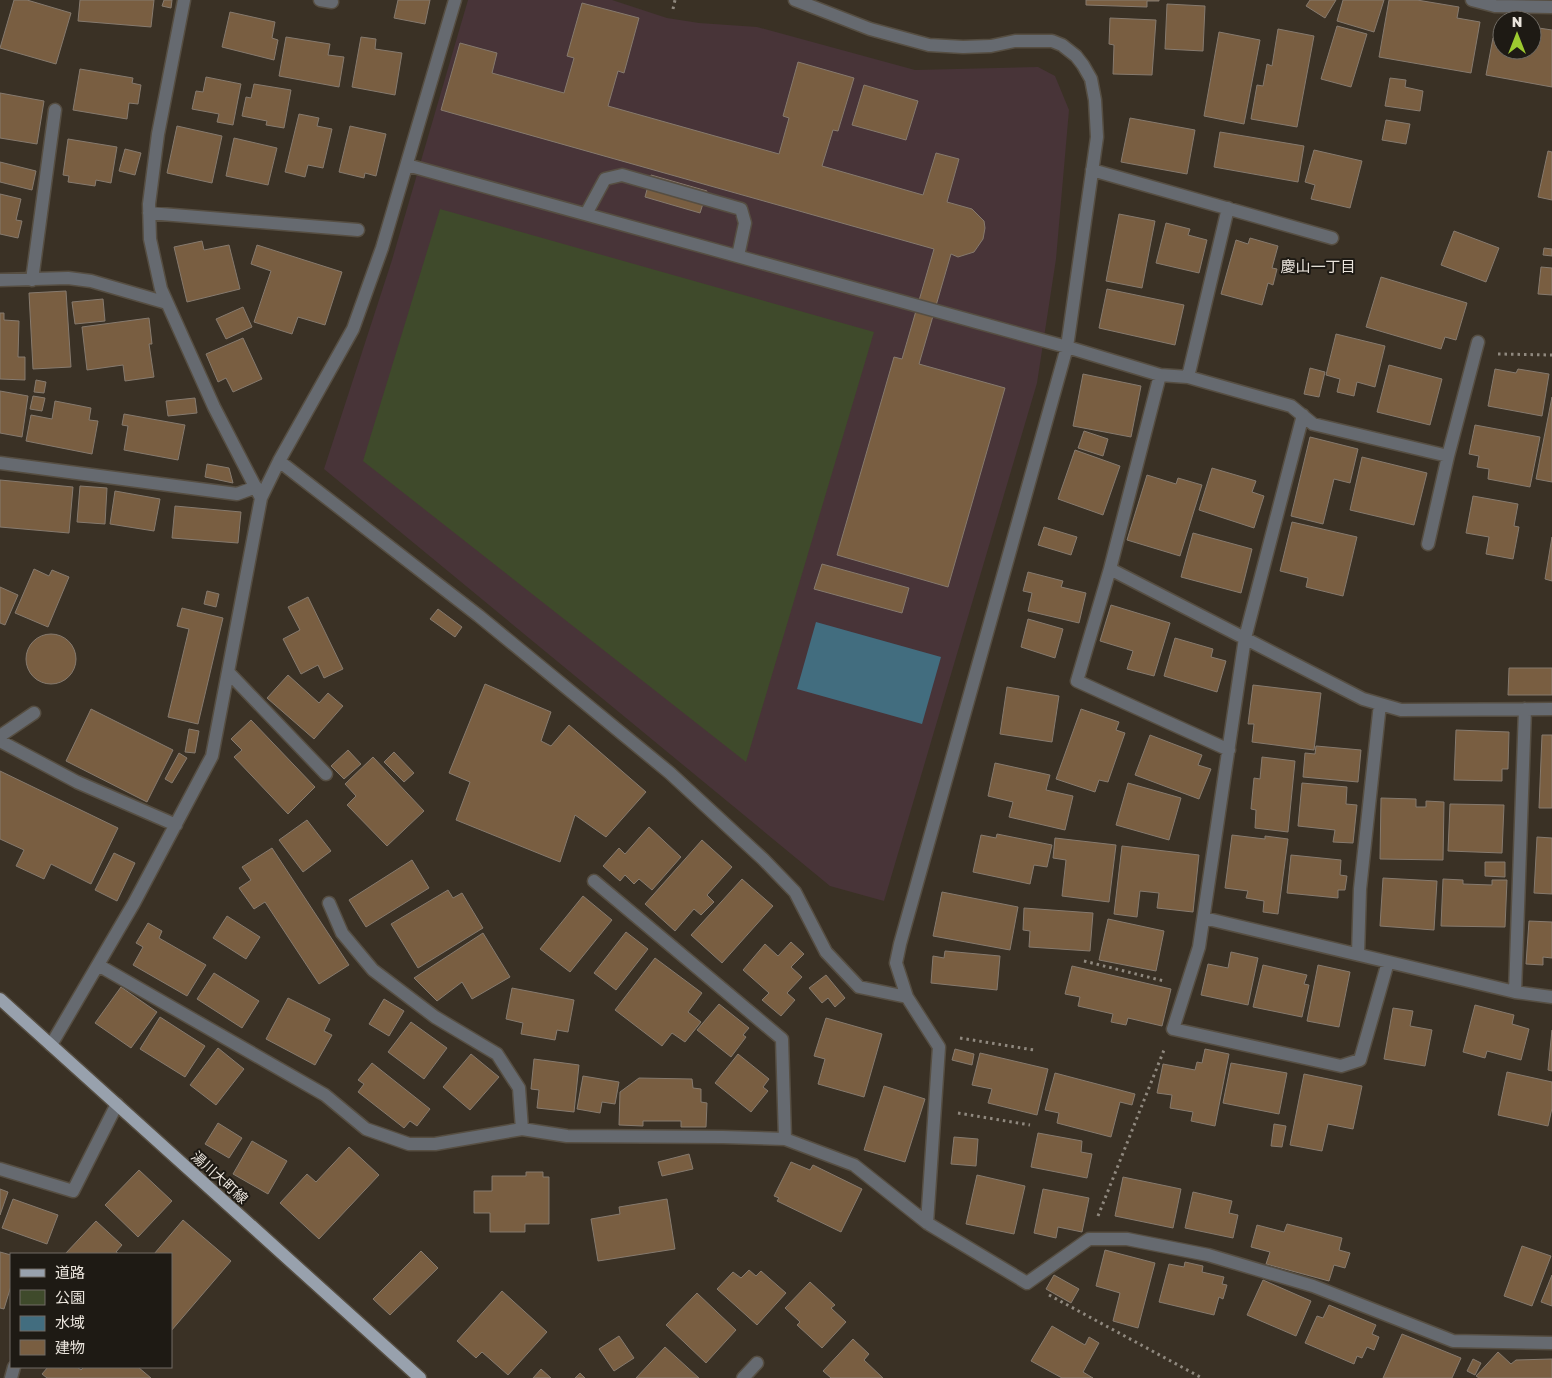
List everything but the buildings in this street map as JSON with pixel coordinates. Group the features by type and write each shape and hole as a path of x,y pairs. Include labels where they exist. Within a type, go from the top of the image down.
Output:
{"main road":[{"name":"湯川大町線","path":"0,999 420,1378"}],"street":[{"path":"184,0 158,134 149,204 150,239 161,289 167,303 214,407 259,493"},
{"path":"51,1045 134,903 212,756 229,673 259,493 353,329 382,248 455,0"},
{"path":"795,0 870,29 929,45 963,48 991,46 1015,41 1052,41 1062,45 1076,56 1091,79 1095,100 1097,137 1067,347 896,962 907,997 940,1047 927,1223"},
{"path":"1472,0 1495,6 1552,7"},
{"path":"32,280 55,110"},
{"path":"407,165 1067,347 1160,375 1188,378 1291,406 1313,424 1448,456"},
{"path":"1092,170 1332,238"},
{"path":"586,214 604,179 622,175 742,210 745,223 738,256"},
{"path":"1188,378 1228,208"},
{"path":"149,213 358,230"},
{"path":"0,280 68,278 91,281 167,303"},
{"path":"1428,544 1448,456 1477,348"},
{"path":"1160,375 1110,569 1077,681 1228,750"},
{"path":"1303,415 1245,638 1199,947 1173,1029 1341,1066 1360,1060 1388,962"},
{"path":"279,461 479,616 670,773 763,858 795,892 826,952 859,987 907,997"},
{"path":"0,463 237,494 259,493"},
{"path":"1110,569 1363,699 1401,710 1552,709"},
{"path":"229,673 326,774"},
{"path":"1358,954 1360,889 1380,704"},
{"path":"1515,992 1525,709"},
{"path":"0,736 34,713"},
{"path":"0,741 77,782 176,825"},
{"path":"594,881 782,1039 785,1139"},
{"path":"328,903 342,934 373,970 435,1017 497,1054 519,1088 522,1129"},
{"path":"1204,918 1515,992 1552,997"},
{"path":"98,965 264,1058 325,1095 366,1129 409,1144 435,1144 522,1129 567,1136 785,1139 854,1165 927,1223 1027,1283 1090,1239 1127,1239 1208,1255 1313,1286 1453,1341 1552,1343"},
{"path":"0,1169 73,1191 118,1104"},
{"path":"743,1378 757,1363"}],"path":[{"path":"674,9 675,0"},
{"path":"1477,348 1552,355"},
{"path":"1084,961 1186,987"},
{"path":"1090,1239 1173,1029"},
{"path":"930,1032 1034,1050"},
{"path":"935,1110 1030,1125"},
{"path":"1027,1283 1202,1378"}],"shaded area":[{"path":"468,0 612,0 667,18 699,23 757,27 915,70 1038,67 1055,76 1069,110 1056,259 1037,383 884,901 830,886 324,469 392,260"}],"green space":[{"path":"440,209 874,332 746,762 363,461"}],"water":[{"path":"816,622 941,657 922,724 797,689"}],"district":[{"name":"慶山一丁目","path":"1318,266"}]}
